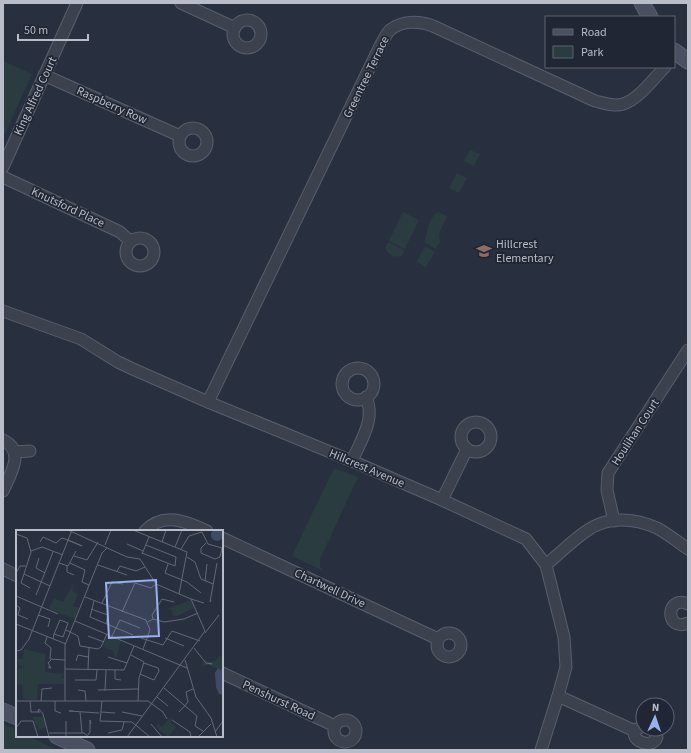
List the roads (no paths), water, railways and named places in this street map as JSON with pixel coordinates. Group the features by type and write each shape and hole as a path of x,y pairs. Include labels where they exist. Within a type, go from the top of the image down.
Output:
{"street":[{"name":"King Alfred Court","path":"3,167 77,3"},
{"path":"181,3 235,28"},
{"path":"642,3 649,16"},
{"name":"Greentree Terrace","path":"208,402 380,46 391,29 413,22 424,22 595,101 613,105 623,104 632,100 643,91 664,68"},
{"name":"Raspberry Row","path":"44,75 180,136"},
{"name":"Knutsford Place","path":"3,177 120,232 130,242"},
{"name":"Hillcrest Avenue","path":"3,311 81,339 118,362 208,402 352,461 442,500 526,539 546,565 564,637 566,667 541,750"},
{"name":"Houlihan Court","path":"614,520 607,490 608,473 688,350"},
{"path":"352,461 368,425 370,416 370,405 366,397"},
{"path":"3,440 8,442 14,452 16,463 3,491"},
{"path":"442,500 467,449"},
{"path":"14,452 30,451"},
{"path":"147,530 159,522 169,519 185,521 205,530"},
{"path":"546,565 577,539 596,526 614,520 636,521 657,529 688,549"},
{"name":"Chartwell Drive","path":"223,538 438,639"},
{"path":"3,569 16,576"},
{"path":"688,602 676,604 671,610 670,614 673,621 676,623 683,625 688,623"},
{"name":"Penshurst Road","path":"223,673 335,726"},
{"path":"558,696 635,727"},
{"path":"3,711 16,717"},
{"path":"635,736 634,738 641,747 648,747 654,744 656,737"},
{"path":"59,737 87,750"}],"place":[{"name":"Hillcrest Elementary","path":"484,251"}]}
